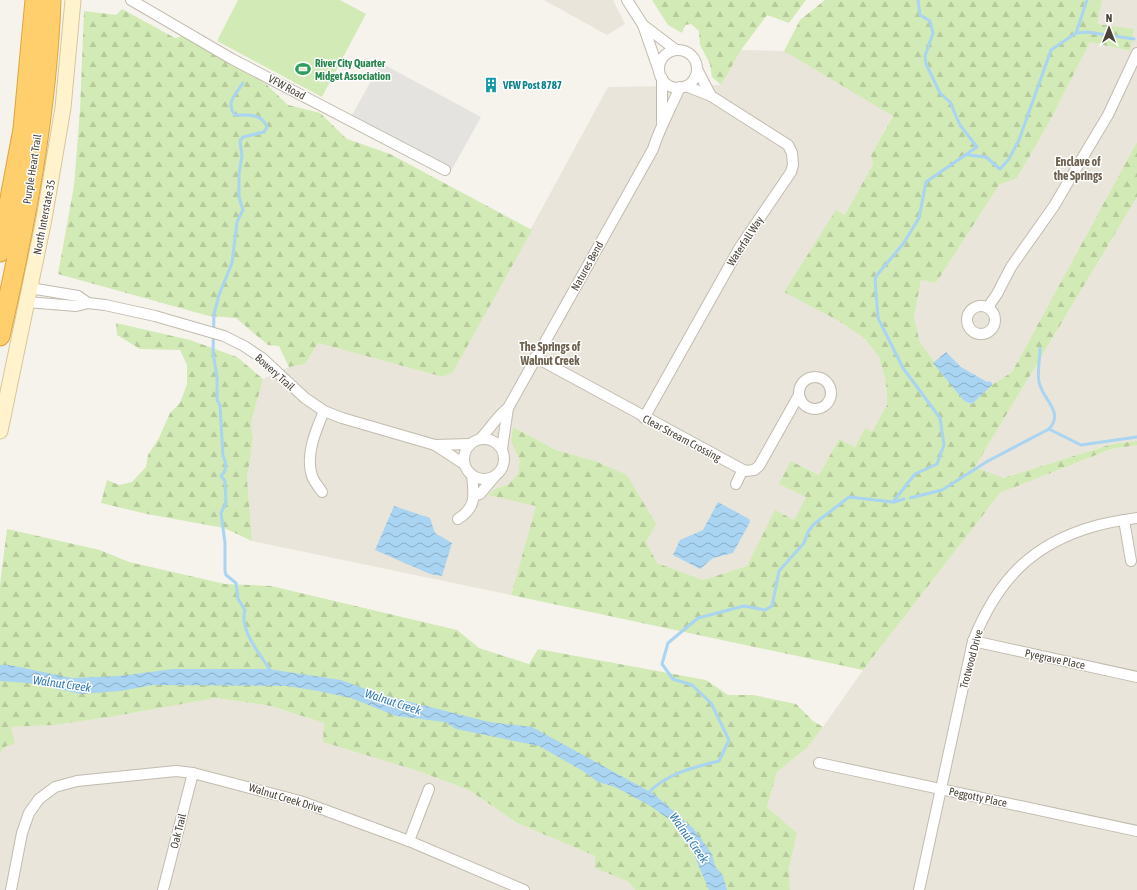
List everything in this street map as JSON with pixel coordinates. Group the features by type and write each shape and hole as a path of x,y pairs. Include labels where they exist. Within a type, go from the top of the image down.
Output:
{"highway":[{"name":"Purple Heart Trail","path":"0,252 23,129 34,0"},
{"name":"Purple Heart Trail","path":"0,336 19,250 35,154 51,0"}],"main road":[{"name":"North Interstate 35","path":"0,431 44,219 63,108 73,0"}],"street":[{"name":"VFW Road","path":"131,0 232,59 445,170"},
{"name":"Natures Bend","path":"502,449 508,408 535,357 653,149 662,122 661,74 643,25 627,0"},
{"name":"Natures Bend","path":"643,25 676,50"},
{"path":"697,69 695,77 683,86 669,85 661,74 660,63 668,52 676,50 687,52 692,55 697,69 711,96"},
{"path":"988,308 997,294 1010,267 1054,206 1108,115 1137,53"},
{"name":"Natures Bend","path":"662,122 667,116 683,86"},
{"name":"Waterfall Way","path":"644,418 740,247 791,172 793,165 792,153 788,145 711,96 683,86"},
{"name":"Bowery Trail","path":"28,295 76,306 88,303"},
{"name":"Bowery Trail","path":"28,295 78,296 88,303 155,316 224,336 262,358 305,398 324,411 342,418 435,445 464,464"},
{"name":"Clear Stream Crossing","path":"535,357 742,471"},
{"path":"736,484 742,471 750,472 758,466 799,395"},
{"name":"Natures Bend","path":"480,439 489,430 500,413 508,408"},
{"path":"322,492 312,476 310,462 314,438 324,411"},
{"path":"458,519 468,510 475,495 472,475 464,464 464,453 470,444 480,439 494,440 502,449 505,457 504,464 501,470 480,494 475,495"},
{"name":"Bowery Trail","path":"435,445 470,444"},
{"path":"472,475 484,479 495,476"},
{"name":"Trotwood Drive","path":"919,890 973,641 983,616 996,595 1028,558 1071,533 1096,525 1137,518"},
{"path":"1124,520 1131,561"},
{"name":"Pyegrave Place","path":"973,641 1137,677"},
{"name":"Peggotty Place","path":"819,763 1137,831"},
{"name":"Walnut Creek Drive","path":"11,890 22,833 29,813 39,799 54,787 77,781 176,771 192,772 300,801 410,841 524,890"},
{"name":"Oak Trail","path":"163,890 192,772"},
{"path":"410,841 429,789"}],"shaded area":[{"path":"544,0 613,0 625,24 607,35"},
{"path":"1102,0 1137,0 1137,142 1012,372 992,385 972,404 933,363 920,343 914,317 921,280 936,283 999,185 1017,178 1050,121 1090,42 1129,51 1096,24"},
{"path":"741,50 784,51 893,115 871,155 873,164 845,215 836,210 839,321 865,339 879,357 886,382 887,405 872,433 865,428 855,447 839,439 819,475 791,461 806,497 794,520 775,511 747,566 703,580 657,563 595,461 556,450 513,427 511,440 521,461 518,473 509,484 495,489 536,506 511,595 252,541 247,478 253,439 251,423 263,379 289,367 305,364 318,343 443,377 453,372 608,87 721,85"},
{"path":"381,63 481,117 451,171 351,117"},
{"path":"1137,197 1137,441 1112,444 1002,478 975,467"},
{"path":"1137,445 1137,890 790,890 789,868 797,833 767,807 777,772 807,748 863,670 1000,493 1111,449"},
{"path":"216,698 271,706 324,723 324,742 415,770 469,790 517,823 595,856 595,868 630,882 635,890 0,890 0,753 6,746 10,727 54,725 110,717"}],"green space":[{"name":"River City Quarter Midget Association","path":"238,0 340,0 366,14 322,97 217,41"},
{"path":"652,0 806,0 789,23 767,15 741,50 721,85 712,77 710,64 700,45 699,31 691,24 685,25 682,33 668,25"},
{"path":"825,0 1102,0 1097,24 1134,29 1130,51 1090,42 1050,121 1017,178 999,185 936,283 921,280 914,317 920,343 964,401 972,404 992,385 1012,372 1137,142 1137,197 975,467 1003,478 1112,444 1137,441 1137,445 1111,449 1000,493 863,670 511,595 536,506 488,495 495,489 509,484 518,473 520,461 511,440 513,427 556,450 595,461 627,475 656,524 646,542 657,563 703,580 747,566 775,510 794,520 806,497 779,484 791,461 819,475 839,439 855,447 865,428 872,432 887,405 886,382 879,357 865,339 839,321 784,292 836,210 845,215 873,164 871,155 893,116 784,51 800,20"},
{"path":"122,9 175,38 183,36 266,84 288,105 320,113 347,139 390,154 532,230 453,372 443,377 318,343 305,364 289,367 279,346 268,345 236,318 209,316 58,274 74,186 80,110 84,11 116,15"},
{"path":"116,323 190,340 237,357 263,379 251,423 253,439 247,478 252,541 224,528 147,514 101,503 107,480 119,485 132,482 146,467 148,455 159,438 170,413 180,403 187,384 187,365 180,350 140,349 117,335"},
{"path":"7,529 100,550 129,562 225,584 271,586 457,630 479,648 529,664 538,649 706,680 728,695 753,695 796,704 813,721 823,727 807,748 777,772 767,807 797,833 789,868 790,890 635,890 629,882 595,868 595,856 517,823 469,790 415,770 323,742 324,723 271,706 216,698 110,717 54,725 11,727 15,744 6,746 0,753 0,585"}],"water":[{"path":"946,352 961,367 987,382 989,381 992,383 992,385 972,404 964,401 933,363"},
{"path":"718,502 749,519 750,522 733,553 713,558 700,569 673,555 680,540 703,530"},
{"path":"394,506 430,518 435,533 452,543 442,576 430,574 375,550"},
{"name":"Walnut Creek","path":"0,665 9,665 72,678 120,676 173,669 268,669 341,680 379,694 489,722 532,727 654,794 694,829 712,854 715,866 723,876 727,890 709,890 689,843 677,825 649,805 615,787 598,782 583,771 539,746 456,729 445,722 396,716 351,698 287,686 153,685 120,691 81,694 29,683 0,681"}],"waterway":[{"path":"648,793 655,786 672,776 719,761 729,740 711,703 692,685 673,679 662,664 668,643 698,618 744,606 765,610 772,606 779,571 804,543 808,532 814,524 849,497 893,502 915,474 937,464 944,445 940,418 903,368 878,318 875,279 903,244 919,218 926,182 977,147 960,125 950,102 940,93 926,64 925,56 933,33 930,21 920,15 918,0"},
{"path":"968,155 986,157 1000,169 1009,159 1019,140 1051,50 1076,33 1087,0"},
{"path":"1076,33 1087,32 1134,39"},
{"path":"243,83 231,103 232,111 235,115 249,115 258,117 265,122 267,127 264,132 243,137 240,141 242,156 239,174 239,197 243,210 237,222 232,263 219,295 214,314 213,353 217,377 217,400 220,405 223,456 226,464 221,476 225,481 226,503 221,513 225,543 225,571 226,575 236,583 238,599 245,610 245,626 252,643 272,673"},
{"path":"910,498 942,490 988,461 1049,429 1055,417 1054,411 1041,388 1038,378 1040,348"},
{"path":"1049,429 1081,445 1137,437"},
{"path":"894,502 904,499"}],"place":[{"name":"River City Quarter Midget Association","path":"303,69"},
{"name":"VFW Post 8787","path":"491,85"}],"district":[{"name":"Enclave of the Springs","path":"1078,169"},
{"name":"The Springs of Walnut Creek","path":"550,354"}]}
